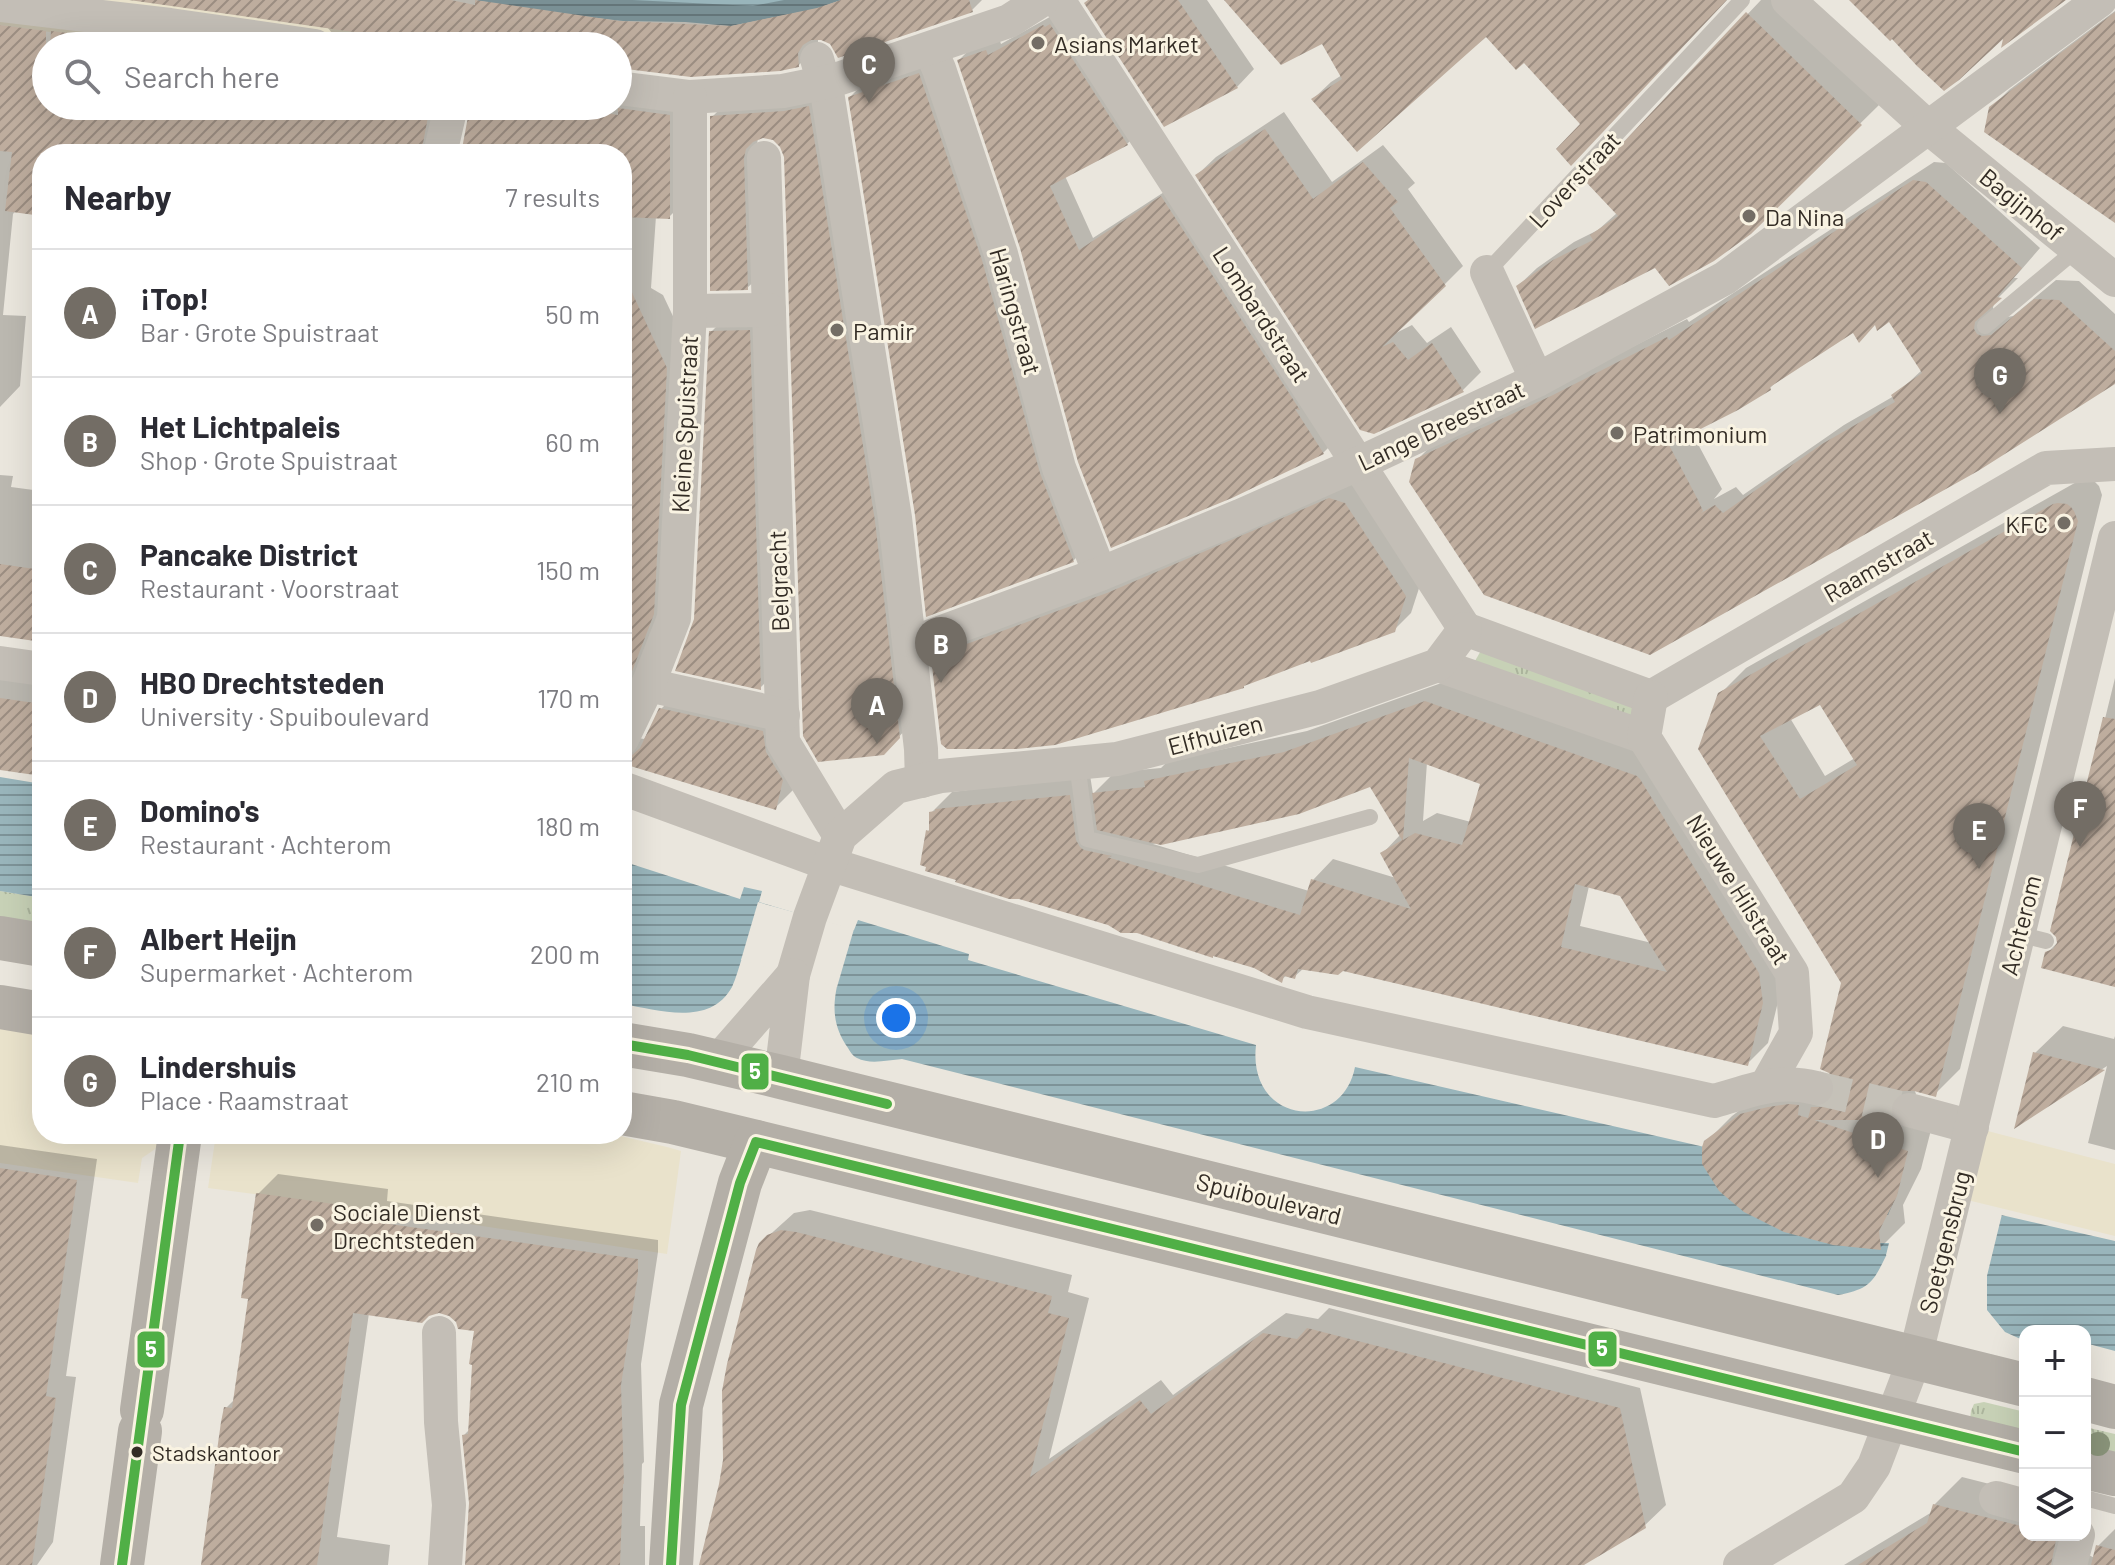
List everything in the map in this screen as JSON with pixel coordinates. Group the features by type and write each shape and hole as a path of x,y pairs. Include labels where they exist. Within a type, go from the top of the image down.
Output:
{"street":[{"path":"632,90 690,97 783,91 820,70 930,49 1003,11 1042,0"},
{"name":"Lombardstraat","path":"1058,0 1465,629"},
{"name":"Bagijnhof","path":"1788,0 1929,128 2115,280"},
{"name":"Lange Breestraat","path":"910,640 926,638 1100,574 1240,516 1537,380 1725,278 2100,0"},
{"path":"0,5 218,32"},
{"name":"Haringstraat","path":"930,49 1001,254 1059,468 1100,574"},
{"path":"820,70 828,98 895,518 921,749 931,778"},
{"name":"Kleine Spuistraat","path":"632,718 674,618 690,311 690,97"},
{"path":"442,144 448,120"},
{"name":"Belgracht","path":"764,158 783,742 835,850"},
{"name":"Loverstraat","path":"1487,272 1537,380"},
{"path":"690,311 769,310"},
{"name":"Raamstraat","path":"1651,697 2046,468 2115,464"},
{"name":"Achterom","path":"1972,1127 2032,938 2115,538"},
{"path":"1465,629 1651,697 1644,737 1438,665 1465,629"},
{"path":"0,663 32,668"},
{"name":"Elfhuizen","path":"835,850 896,787 931,778 1117,759 1320,707 1438,665"},
{"path":"648,685 783,715"},
{"name":"Nieuwe Hilstraat","path":"1644,737 1792,973 1796,1033 1766,1086"},
{"path":"632,791 835,850 1307,1012 1714,1101 1766,1086 1798,1083 1816,1088"},
{"path":"781,1077 793,975 835,850"},
{"path":"0,938 32,943"},
{"path":"717,1062 793,975"},
{"path":"0,1007 32,1012"},
{"name":"Spuiboulevard","path":"632,1046 781,1077 2019,1384"},
{"path":"1909,1110 1972,1127"},
{"path":"632,1115 756,1142 2019,1450"},
{"name":"Soetgensbrug","path":"1915,1358 1972,1127"},
{"path":"671,1565 681,1405 740,1183 756,1142"},
{"path":"122,1565 179,1144"},
{"path":"439,1333 441,1422 449,1505 445,1565"},
{"path":"1740,1565 1853,1497 1874,1466 1915,1358"},
{"path":"2091,1401 2115,1407"},
{"path":"2091,1468 2115,1474"},
{"path":"2070,1565 2076,1541"}],"lane":[{"name":"Loverstraat","path":"1487,272 1742,0"},
{"path":"1985,326 2077,249"},
{"path":"1077,763 1087,839 1198,865 1370,817"},
{"path":"2091,1500 2115,1506"}],"green space":[{"path":"1483,647 1636,701 1632,719 1475,661"},
{"path":"0,891 32,896 32,923 0,917"},
{"path":"1984,1402 2019,1411 2019,1440 1970,1420 1974,1404"},
{"path":"2091,1428 2115,1434 2115,1465 2091,1459"}],"shaded area":[{"path":"0,0 176,0 370,32 50,32 0,25"},
{"path":"0,1025 32,1031 32,1144 161,1144 142,1158 138,1183 0,1163"},
{"path":"1972,1127 2115,1164 2115,1236 1955,1197"},
{"path":"632,1139 681,1151 667,1254 208,1188 215,1144 632,1144"}],"water":[{"path":"475,0 841,0 816,9 731,26 623,21 534,11"},
{"path":"0,777 32,782 32,896 0,891"},
{"path":"632,864 740,899 744,887 762,891 759,902 854,930 858,920 969,954 968,960 1256,1045 1257,1071 1266,1091 1280,1104 1297,1111 1316,1110 1333,1103 1347,1089 1355,1067 2115,1241 2115,1351 2091,1345 2091,1325 2019,1325 2019,1338 2005,1332 1987,1310 1987,1276 1888,1252 1870,1282 1858,1290 1838,1295 902,1059 879,1062 862,1060 851,1053 837,1026 837,986 742,958 732,987 722,999 697,1012 682,1013 632,1006"}],"pier":[{"path":"758,902 854,929 837,987 741,960"},
{"path":"1900,1187 2003,1210 1986,1280 1886,1255 1889,1243 1878,1243 1876,1213 1888,1215"}],"building":[{"path":"129,0 451,0 475,5 475,0 619,21 731,26 841,0 969,0 973,12 838,58 830,44 811,40 798,53 799,67 691,77 632,70 632,32 354,32"},
{"path":"1088,0 1178,0 1238,88 1164,127 1084,3"},
{"path":"1224,0 1727,0 1571,166 1556,149 1580,124 1524,63 1516,70 1486,37 1357,152 1311,99 1342,79 1322,44 1281,65"},
{"path":"1849,0 2066,0 2001,48 2003,39 1944,91"},
{"path":"1746,12 1862,125 1751,234 1714,261 1669,286 1655,268 1535,329 1516,286 1553,260 1593,240 1590,235 1618,216 1586,182"},
{"path":"2115,12 2115,223 1984,132 1989,107"},
{"path":"1050,24 1128,145 1050,186 1079,250 1161,196 1300,410 1295,409 1324,454 1232,498 1111,548 1078,462 1020,248 957,60 986,50 988,55"},
{"path":"0,25 46,31 32,32 32,120 427,120 423,144 32,144 32,215 5,211 12,152 0,151"},
{"path":"919,73 982,260 1040,473 1074,562 926,617 915,515 848,97"},
{"path":"809,106 875,521 900,738 884,755 818,762 803,736 784,157 773,140 763,138 753,142 746,149 744,158 748,290 710,291 710,116 784,111"},
{"path":"632,110 670,115 670,219 632,217 632,144 463,144 467,120 632,120"},
{"path":"1265,129 1313,199 1363,162 1398,202 1390,208 1446,286 1382,347 1393,342 1408,360 1432,343 1464,392 1374,434 1360,430 1195,175"},
{"path":"1913,180 1926,182 2022,268 1997,297 2002,298 1975,322 1977,334 1991,335 2034,299 2059,300 2115,351 2115,384 1978,471 1650,655 1484,595 1409,482 1415,459 1553,395 1667,337 1669,340","holes":["1889,322 1922,373 1891,395 1895,402 1822,444 1723,513 1715,505 1701,513 1703,511 1697,498 1669,445 1771,390 1770,387 1853,333 1859,343 1875,325 1877,331"]},
{"path":"632,293 667,368 654,614 632,671"},
{"path":"750,330 761,690 675,671 694,619 709,331"},
{"path":"1329,498 1345,503 1406,596 1395,632 1244,688 1055,745 1017,749 947,749 941,744 931,657 1107,593"},
{"path":"2053,504 2067,504 2078,521 1936,1097 1903,1091 1890,1104 1892,1120 1814,1120 1908,1151 1897,1196 1879,1231 1881,1250 1833,1245 1784,1232 1744,1212 1719,1191 1702,1164 1702,1147 1704,1141 1740,1114 1789,1104 1799,1105 1798,1115 1808,1118 1811,1107 1822,1107 1831,1101 1836,1091 1835,1081 1829,1073 1820,1069 1841,983 1698,749 1718,693","holes":["1820,705 1857,765 1800,799 1760,736"]},
{"path":"0,564 32,569 32,641 0,636"},
{"path":"0,698 32,703 32,775 0,770"},
{"path":"1425,701 1637,776 1759,973 1763,1003 1748,1066 1343,971 1338,975 1298,969 1295,979 1284,976 1282,983 1254,968 1137,933 1121,933 1108,925 1019,899 1009,899 925,871 926,867 920,865 926,830 929,831 929,812 935,809 1070,795 1076,840 1084,850 1300,915 1311,879 1411,909 1380,853 1402,840 1370,787 1299,814 1161,845 1097,830 1092,793 1145,787 1144,781 1284,752","holes":["1409,758 1480,784 1462,845 1415,833 1403,840","1575,884 1620,896 1667,972 1561,947"]},
{"path":"659,708 763,731 766,752 783,780 776,810 632,767 632,755 640,748"},
{"path":"2103,717 2115,719 2115,987 2041,968 2045,952 2057,943 2050,931"},
{"path":"2033,1052 2105,1070 2014,1129"},
{"path":"0,1168 77,1180 46,1396 56,1398 32,1565 0,1565"},
{"path":"256,1193 369,1209 368,1221 638,1259 621,1385 624,1484 620,1565 465,1565 469,1503 462,1435 468,1434 472,1365 469,1364 474,1331 458,1329 449,1316 439,1313 429,1316 422,1323 353,1313 317,1565 201,1565 221,1422 224,1407 232,1408 248,1299 241,1298"},
{"path":"781,1230 1052,1296 1048,1313 1069,1318 1030,1477 1140,1400 1151,1414 1263,1333 1297,1339 1307,1328 1620,1408 1646,1528 1584,1565 699,1565 723,1460 722,1391 727,1364 756,1250 767,1235"},
{"path":"1933,1504 2019,1526 2019,1541 2056,1541 2051,1565 1858,1565 1927,1523"},
{"path":"2096,1545 2115,1550 2115,1565 2091,1565"}],"tunnel":[{"path":"1816,1088 1909,1110"}],"transit line":[{"name":"5","path":"632,1046 688,1055 887,1104"},
{"name":"5","path":"671,1565 681,1405 740,1183 756,1142 2019,1451"},
{"name":"5","path":"122,1565 179,1144"}],"place":[{"name":"Asians Market","path":"1038,43"},
{"name":"Pancake District","path":"869,103"},
{"name":"Da Nina","path":"1749,216"},
{"name":"Pamir","path":"837,330"},
{"name":"Lindershuis","path":"2000,414"},
{"name":"Patrimonium","path":"1617,433"},
{"name":"KFC","path":"2064,523"},
{"name":"Het Lichtpaleis","path":"941,683"},
{"name":"¡Top!","path":"877,744"},
{"name":"Albert Heijn","path":"2080,847"},
{"name":"Domino's","path":"1979,869"},
{"name":"HBO Drechtsteden","path":"1878,1178"},
{"name":"Sociale Dienst Drechtsteden","path":"317,1225"},
{"name":"Stadskantoor","path":"137,1452"}]}
